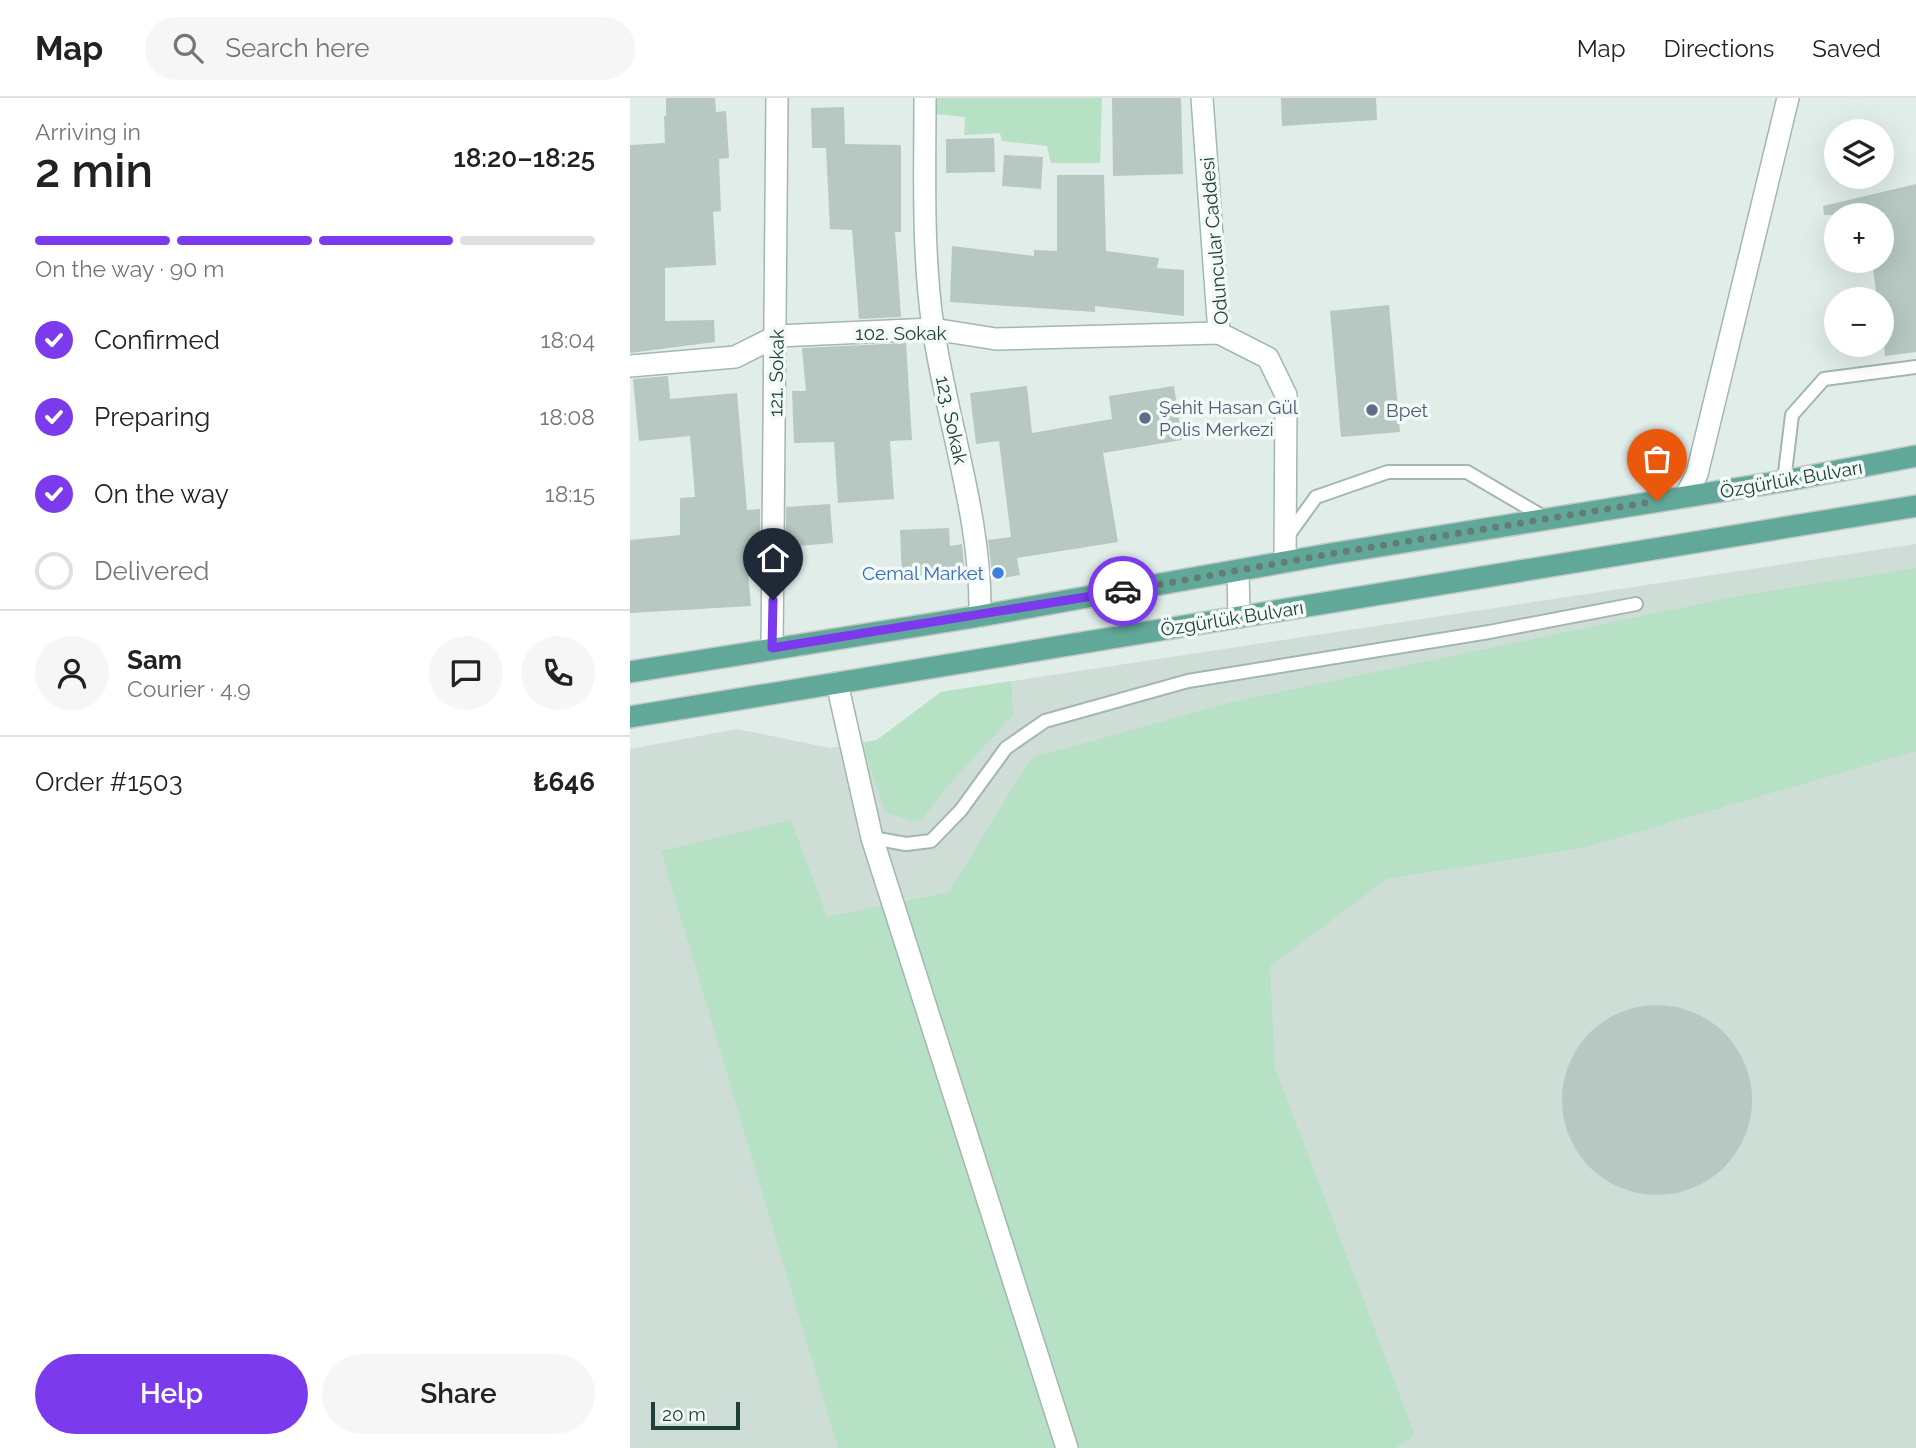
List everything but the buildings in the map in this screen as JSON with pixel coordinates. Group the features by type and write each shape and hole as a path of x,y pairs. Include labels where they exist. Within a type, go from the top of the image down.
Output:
{"main road":[{"name":"Özgürlük Bulvarı","path":"630,672 1784,481 1916,456"},
{"name":"Özgürlük Bulvarı","path":"630,717 1916,506"}],"street":[{"name":"121. Sokak","path":"772,648 777,98"},
{"name":"123. Sokak","path":"925,98 926,270 933,329 964,480 981,590 980,616"},
{"name":"Oduncular Caddesi","path":"1202,98 1219,333 1268,358 1286,395 1285,562"},
{"path":"1685,497 1697,474 1788,98"},
{"name":"102. Sokak","path":"630,366 735,357 776,336 933,329 996,339 1219,333"},
{"path":"1238,571 1239,617"},
{"path":"837,683 872,838 1067,1448"}],"lane":[{"path":"1784,481 1792,415 1824,379 1916,367"},
{"path":"1285,540 1316,496 1388,472 1466,472 1547,519"},
{"path":"872,838 906,844 931,841 961,810 1006,748 1045,721 1188,681 1489,632 1636,604"}],"shaded area":[{"path":"1916,544 1916,1448 630,1448 630,749 737,729 830,748 877,740 941,692"}],"green space":[{"path":"934,98 1102,98 1100,163 1051,163 1047,146 1002,141 1000,133 964,135 965,117 936,114"},
{"path":"1916,568 1916,751 1586,847 1387,879 1270,966 1275,1068 1415,1435 1396,1448 838,1448 661,851 791,820 827,917 949,892 1031,758 1232,702 1733,597"},
{"path":"1011,681 1013,715 943,791 922,820 913,821 885,812 866,756 865,742 877,740 941,692"}],"way so far":[{"path":"1123,591 1657,501"}],"place":[{"name":"Bpet","path":"1372,410"},
{"name":"Şehit Hasan Gül Polis Merkezi","path":"1145,418"},
{"name":"Cemal Market","path":"998,573"}],"route":[{"path":"773,600 772,648 1123,591"}]}
